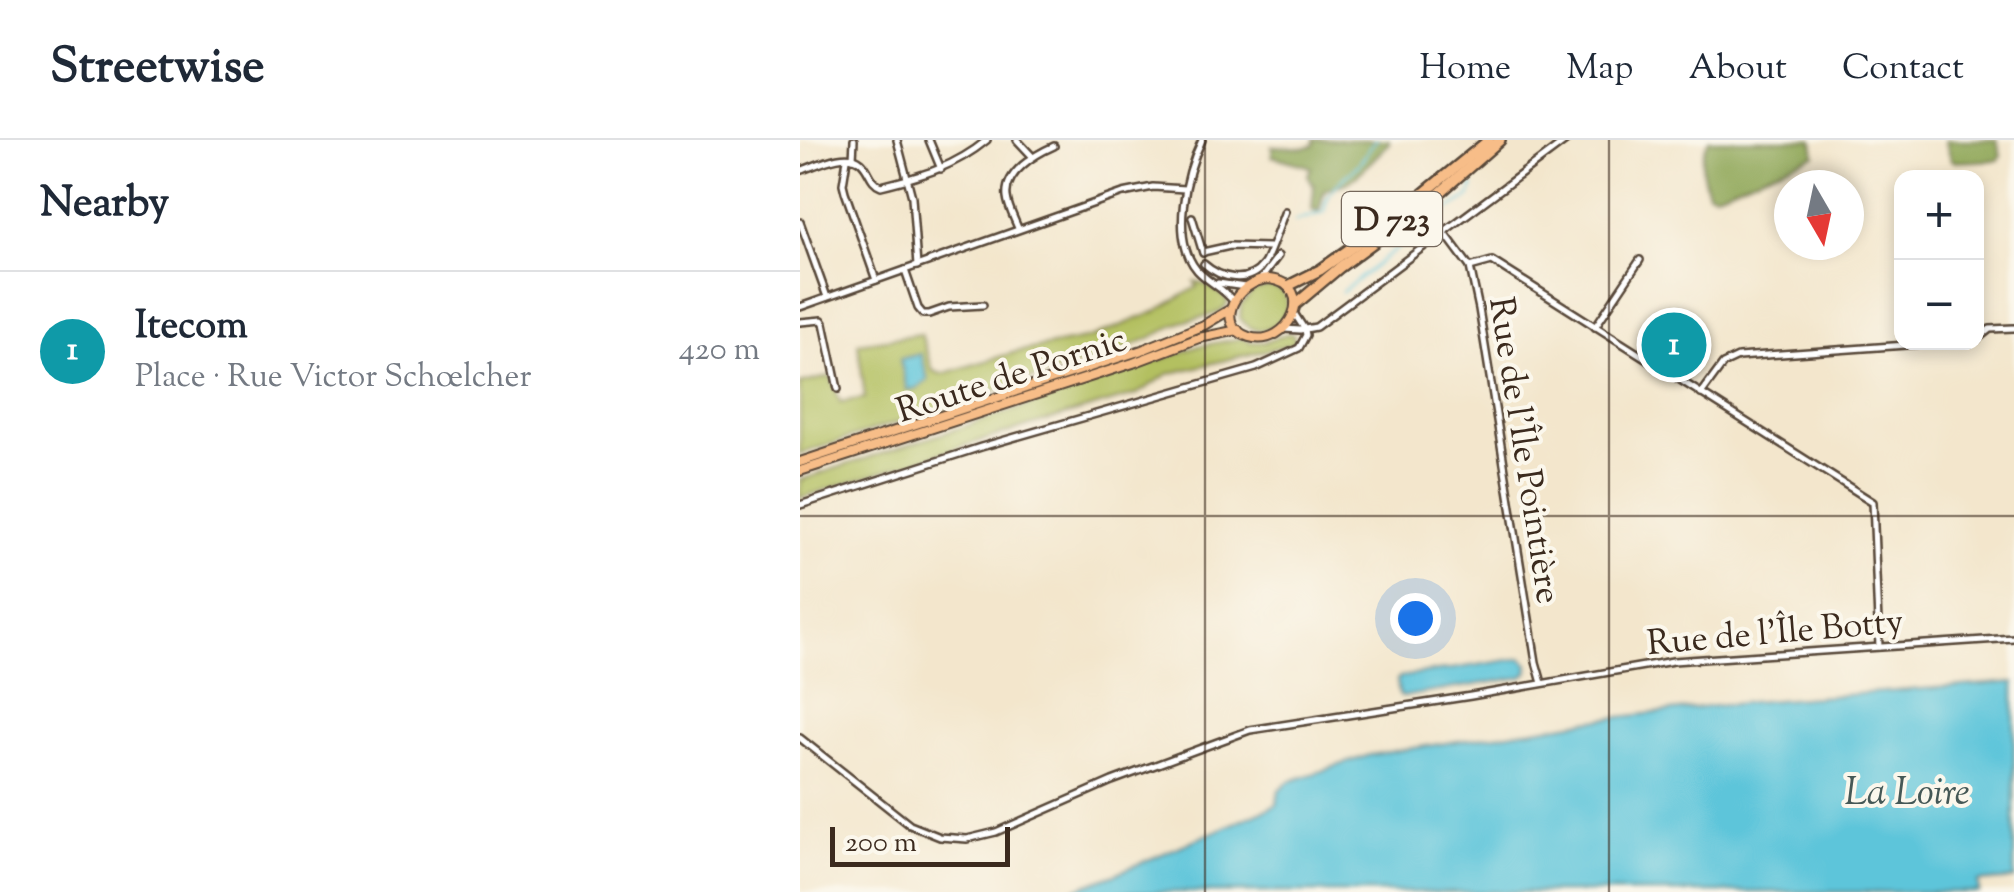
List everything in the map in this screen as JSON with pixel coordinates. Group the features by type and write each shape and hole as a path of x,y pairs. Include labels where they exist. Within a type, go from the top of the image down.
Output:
{"highway":[{"name":"D 723","path":"1283,283 1311,276 1396,216 1489,140"},
{"name":"D 723","path":"1295,308 1340,267 1434,198 1500,140"}],"main road":[{"path":"1260,280 1283,283 1293,292 1295,308 1284,328 1260,338 1238,330 1232,305 1245,286 1260,280"},
{"name":"Route de Pornic","path":"800,462 1142,350 1223,315 1232,305"},
{"name":"Route de Pornic","path":"800,471 1200,338 1238,330"}],"street":[{"path":"854,140 843,184 876,280"},
{"path":"897,140 914,214 917,266"},
{"path":"929,140 941,169"},
{"path":"800,172 823,162 850,158 861,161 877,185 941,169 968,156 987,140"},
{"path":"1017,140 1032,156"},
{"path":"1202,140 1185,189 1184,232 1196,269 1226,293 1232,305"},
{"path":"1284,328 1316,327 1567,140"},
{"path":"1018,229 1007,190 1032,156 1054,146"},
{"path":"800,307 1123,194 1153,188 1185,189"},
{"path":"1192,217 1204,264 1219,276 1236,278 1262,268 1285,211"},
{"path":"800,222 828,298"},
{"name":"Rue de l'Île Pointière","path":"1444,232 1470,267 1542,684"},
{"path":"1203,252 1230,246 1270,247"},
{"path":"1260,280 1276,259 1283,283"},
{"path":"1595,327 1640,260"},
{"path":"1470,267 1492,261 1873,502 1879,647"},
{"path":"1196,269 1204,264"},
{"path":"905,270 922,314 982,305"},
{"path":"1210,280 1245,286"},
{"path":"800,506 981,448 1256,368 1299,348 1306,336 1295,308"},
{"path":"800,322 824,323 838,389"},
{"path":"1984,331 1986,327 2014,328"},
{"path":"1701,394 1726,362 1738,357 1894,345"},
{"name":"Rue de l'Île Botty","path":"800,738 910,825 940,837 967,839 996,832 1112,781 1243,732 1680,660 2014,638"}],"green space":[{"path":"1314,140 1389,140 1389,144 1351,181 1324,191 1319,211 1312,210 1314,186 1308,175 1311,167 1272,156 1272,146 1303,148 1314,145"},
{"path":"1709,140 1813,140 1815,155 1715,194 1708,192 1704,153"},
{"path":"1945,140 1997,140 2001,156 1999,160 1955,162"},
{"path":"1195,282 1222,295 1228,302 1225,308 1102,357 800,454 800,384 831,376 840,402 865,398 858,343 921,334 933,371 942,374 1016,352 1090,338 1155,312 1197,287"},
{"path":"1269,287 1287,300 1286,310 1273,326 1251,328 1240,319 1241,305 1254,291"},
{"path":"1289,333 1296,343 1168,374 1137,394 800,498 800,480 1199,346 1241,338 1265,342"}],"water":[{"path":"921,354 928,380 907,390 900,359"},
{"path":"1522,658 1528,672 1522,677 1402,697 1399,694 1400,677"},
{"name":"La Loire","path":"2014,682 2014,879 1978,882 1979,892 1067,892 1277,805 1279,790 1288,782 1370,755 1585,721 1750,702"}],"waterway":[{"path":"1295,221 1324,212 1333,189 1376,140"},
{"path":"1342,292 1468,198 1473,185"}],"place":[{"name":"Itecom","path":"1674,345"}]}
